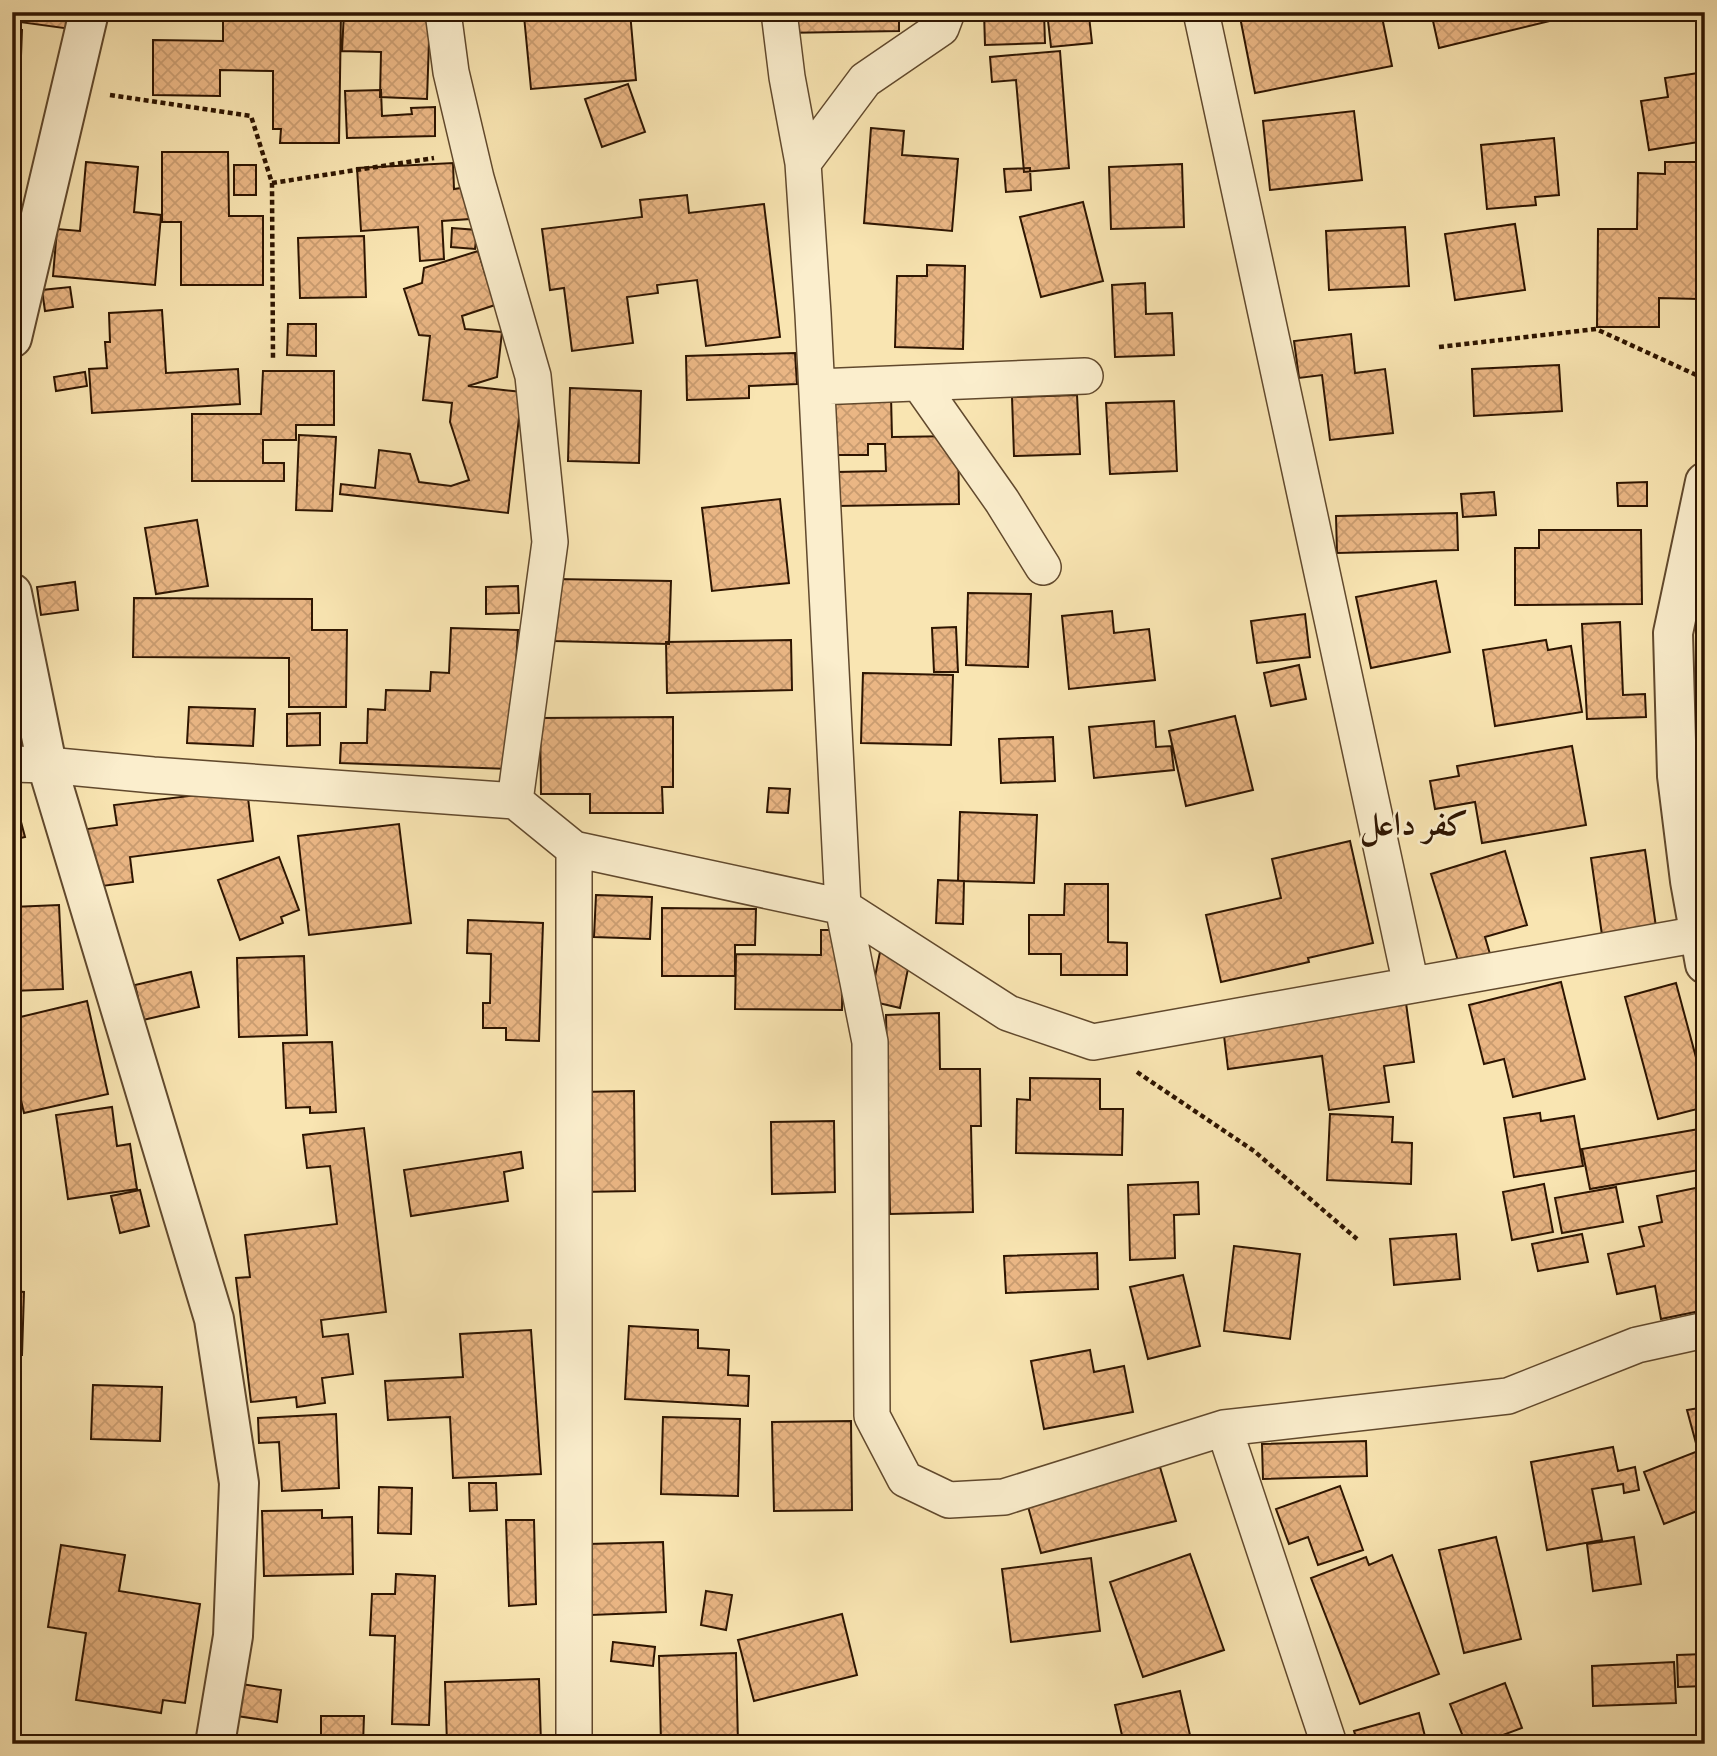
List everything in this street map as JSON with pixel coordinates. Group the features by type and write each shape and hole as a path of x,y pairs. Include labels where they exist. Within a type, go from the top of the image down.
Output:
{"street":[{"path":"12,338 89,12"},
{"path":"443,12 451,72 470,152 533,376 550,542 515,801"},
{"path":"779,12 787,77 803,163 843,907 870,1042 872,1416 905,1479 949,1500 1004,1497 1224,1428 1508,1396 1637,1345 1705,1330"},
{"path":"803,163 865,80 941,28 947,12"},
{"path":"1201,12 1411,985"},
{"path":"817,387 1085,376"},
{"path":"919,383 1002,501 1043,567"},
{"path":"30,764 515,801 574,849 843,907 1008,1013 1093,1042 1411,985 1703,944 1677,776 1673,633 1705,482"},
{"path":"12,593 30,764 214,1319 239,1483 233,1636 215,1744"},
{"path":"574,849 574,1744"},
{"path":"1224,1428 1329,1744"}],"path":[{"path":"71,90 251,116 272,183 273,360"},
{"path":"272,183 470,152"},
{"path":"1439,347 1596,329 1705,379"},
{"path":"1093,1042 1254,1151 1357,1239"}],"building":[{"path":"12,12 81,12 78,30 12,21"},
{"path":"223,12 341,12 339,143 280,143 281,129 273,129 273,71 220,70 220,96 153,95 153,40 223,41"},
{"path":"344,12 430,12 427,99 380,97 381,52 342,51"},
{"path":"566,12 630,12 636,80 531,89 524,16"},
{"path":"782,12 899,12 899,31 782,33"},
{"path":"984,12 1044,12 1045,43 985,45"},
{"path":"1047,12 1130,12 1089,16 1092,43 1051,47"},
{"path":"1239,12 1381,12 1392,66 1255,93"},
{"path":"1431,12 1557,12 1558,19 1439,48"},
{"path":"12,30 22,30 19,107 12,107"},
{"path":"1060,51 1069,168 1024,172 1016,80 992,82 990,57"},
{"path":"1705,72 1705,141 1649,150 1641,101 1668,97 1665,78"},
{"path":"628,84 645,132 602,147 585,99"},
{"path":"381,90 382,116 412,114 411,108 435,107 435,136 347,138 345,91"},
{"path":"1354,111 1362,180 1270,190 1263,121"},
{"path":"871,128 904,131 902,155 958,159 952,231 864,223"},
{"path":"1554,138 1559,195 1535,197 1536,205 1487,209 1481,145"},
{"path":"162,152 228,152 229,216 263,216 263,285 181,285 181,222 162,222"},
{"path":"86,162 138,167 134,212 161,215 155,285 53,276 57,229 80,231"},
{"path":"1665,162 1705,162 1705,245 1699,245 1698,299 1659,298 1659,327 1597,327 1598,229 1637,229 1638,173 1665,174"},
{"path":"453,163 454,189 468,187 470,219 442,221 444,259 420,261 418,227 361,231 357,168"},
{"path":"1182,164 1184,227 1111,229 1109,167"},
{"path":"234,165 256,165 256,195 234,195"},
{"path":"1030,168 1031,190 1006,192 1004,169"},
{"path":"687,195 689,213 764,204 780,337 706,346 697,280 657,285 658,293 627,297 633,343 572,351 564,288 550,290 542,229 642,217 640,200"},
{"path":"1083,202 1103,281 1041,297 1020,217"},
{"path":"1515,224 1525,290 1455,300 1445,234"},
{"path":"1405,227 1409,286 1329,290 1326,231"},
{"path":"452,228 477,230 475,249 451,247"},
{"path":"364,236 366,297 300,298 298,238"},
{"path":"478,251 495,305 462,316 465,329 502,332 497,377 468,386 522,392 508,513 340,494 341,484 375,488 379,450 410,454 419,482 451,486 469,480 450,422 452,403 423,400 430,336 419,335 404,289 422,283 424,268"},
{"path":"927,265 965,266 963,349 895,347 897,276 927,276"},
{"path":"1145,283 1146,314 1172,313 1174,355 1115,357 1112,285"},
{"path":"70,287 73,307 45,311 42,290"},
{"path":"162,310 166,373 238,369 240,404 92,413 89,369 107,368 105,342 110,342 109,313"},
{"path":"288,324 316,324 316,356 287,355"},
{"path":"1351,334 1355,373 1385,369 1393,433 1330,440 1322,375 1299,378 1294,341"},
{"path":"795,353 797,384 749,386 749,398 687,400 686,356"},
{"path":"1559,365 1562,411 1474,416 1472,369"},
{"path":"263,371 334,371 334,425 296,425 296,440 263,440 263,463 284,463 284,481 192,481 192,414 261,414"},
{"path":"85,372 87,386 56,391 54,377"},
{"path":"570,388 641,391 639,463 568,461"},
{"path":"1077,395 1080,454 1014,456 1012,397"},
{"path":"891,396 892,437 958,436 959,504 836,506 836,472 886,471 885,444 868,444 868,455 832,455 831,397"},
{"path":"1174,401 1177,471 1110,474 1106,403"},
{"path":"299,435 336,437 332,511 296,510"},
{"path":"1647,482 1647,506 1618,506 1617,483"},
{"path":"1494,492 1496,515 1463,517 1461,494"},
{"path":"780,499 789,583 712,591 702,508"},
{"path":"1457,513 1458,550 1337,553 1336,516"},
{"path":"197,520 208,586 156,594 145,528"},
{"path":"1539,530 1641,530 1642,604 1515,605 1515,548 1539,548"},
{"path":"555,579 671,581 669,644 553,641"},
{"path":"1436,581 1450,652 1371,668 1356,597"},
{"path":"75,582 78,610 41,615 37,587"},
{"path":"518,586 519,613 486,614 486,587"},
{"path":"968,593 1031,594 1028,667 966,665"},
{"path":"134,598 312,599 312,630 347,630 346,707 289,707 289,658 133,657"},
{"path":"1112,611 1114,633 1149,629 1155,680 1069,689 1062,616"},
{"path":"1305,614 1310,657 1257,663 1251,621"},
{"path":"1620,622 1623,695 1645,694 1646,717 1587,719 1582,624"},
{"path":"956,627 958,672 934,672 932,628"},
{"path":"451,628 518,630 510,769 340,763 341,743 367,743 368,709 385,710 386,690 430,691 431,672 449,673"},
{"path":"791,640 792,690 667,693 666,642"},
{"path":"1546,640 1548,650 1571,646 1582,712 1495,726 1483,650"},
{"path":"1299,665 1306,699 1271,706 1264,673"},
{"path":"863,673 953,675 951,745 861,743"},
{"path":"189,707 255,709 253,746 187,743"},
{"path":"320,713 320,745 287,746 287,714"},
{"path":"1235,716 1253,790 1186,806 1169,731"},
{"path":"673,717 673,787 662,787 663,813 590,813 590,794 541,794 540,718"},
{"path":"1154,721 1156,747 1171,746 1174,770 1094,778 1089,727"},
{"path":"1053,737 1055,781 1001,783 999,739"},
{"path":"1572,746 1586,825 1482,843 1475,802 1435,809 1430,781 1459,776 1457,766"},
{"path":"12,788 25,837 12,840"},
{"path":"769,788 790,789 788,813 767,812"},
{"path":"247,789 253,841 130,857 133,882 87,888 80,830 117,825 114,805"},
{"path":"960,812 1037,815 1034,883 958,881"},
{"path":"399,824 411,923 309,935 298,836"},
{"path":"1350,841 1373,943 1308,958 1309,962 1221,982 1206,915 1281,898 1272,859"},
{"path":"1645,850 1656,927 1602,935 1591,858"},
{"path":"1505,851 1527,925 1485,937 1490,954 1459,964 1431,874"},
{"path":"279,857 299,910 281,917 283,923 240,940 218,880"},
{"path":"938,880 964,881 963,924 936,923"},
{"path":"1065,884 1108,884 1108,942 1127,943 1127,975 1061,975 1061,954 1029,954 1029,915 1064,915"},
{"path":"596,895 652,897 650,939 594,937"},
{"path":"59,905 63,989 12,991 12,907"},
{"path":"662,908 756,909 755,945 735,945 735,976 662,976"},
{"path":"468,920 543,923 539,1041 506,1040 506,1028 483,1028 483,1003 490,1003 491,954 467,953"},
{"path":"821,930 843,930 842,1010 735,1009 736,954 821,955"},
{"path":"880,952 910,959 900,1008 870,1001"},
{"path":"304,956 307,1035 239,1037 237,958"},
{"path":"191,972 199,1007 143,1020 135,985"},
{"path":"1561,982 1585,1079 1513,1097 1504,1059 1484,1064 1469,1005"},
{"path":"1676,983 1705,1091 1705,1107 1658,1119 1625,997"},
{"path":"87,1001 108,1094 24,1113 12,1062 12,1019"},
{"path":"1406,1003 1414,1062 1384,1066 1389,1102 1329,1110 1322,1056 1228,1069 1223,1027"},
{"path":"939,1013 940,1069 980,1069 981,1126 971,1126 973,1212 890,1214 886,1015"},
{"path":"332,1042 336,1112 310,1113 310,1107 286,1108 283,1043"},
{"path":"1030,1078 1100,1079 1100,1109 1123,1109 1122,1155 1016,1153 1017,1099 1030,1100"},
{"path":"634,1091 635,1191 581,1192 579,1092"},
{"path":"112,1107 117,1146 130,1144 137,1189 68,1199 56,1115"},
{"path":"1540,1113 1541,1121 1574,1116 1583,1166 1514,1177 1504,1118"},
{"path":"1330,1114 1393,1117 1392,1142 1412,1143 1411,1184 1327,1180"},
{"path":"834,1121 835,1192 772,1194 771,1122"},
{"path":"364,1128 386,1312 321,1320 323,1337 348,1334 353,1374 322,1378 325,1403 297,1407 296,1397 251,1402 236,1278 250,1277 245,1235 337,1224 330,1166 307,1168 303,1135"},
{"path":"1705,1128 1705,1169 1590,1189 1582,1149"},
{"path":"521,1152 523,1168 504,1172 508,1201 411,1216 404,1170"},
{"path":"1198,1182 1199,1214 1174,1215 1175,1258 1130,1260 1128,1185"},
{"path":"1544,1184 1553,1232 1512,1240 1503,1192"},
{"path":"1705,1186 1705,1310 1661,1319 1655,1286 1617,1294 1608,1254 1644,1246 1639,1227 1662,1222 1657,1196"},
{"path":"1616,1187 1623,1222 1562,1233 1555,1198"},
{"path":"140,1190 149,1226 120,1233 111,1196"},
{"path":"1456,1234 1460,1279 1394,1285 1390,1239"},
{"path":"1582,1234 1588,1262 1538,1271 1532,1244"},
{"path":"1234,1246 1300,1254 1290,1339 1224,1331"},
{"path":"1097,1253 1098,1289 1006,1293 1004,1256"},
{"path":"1183,1275 1200,1346 1148,1359 1130,1287"},
{"path":"12,1291 24,1292 22,1355 12,1355"},
{"path":"629,1326 698,1330 698,1348 729,1350 728,1375 749,1376 748,1406 625,1399"},
{"path":"531,1330 541,1474 453,1478 450,1417 388,1420 385,1381 463,1377 460,1334"},
{"path":"1090,1350 1094,1372 1124,1366 1133,1412 1044,1429 1031,1361"},
{"path":"93,1385 162,1387 160,1441 91,1439"},
{"path":"1705,1407 1705,1446 1697,1447 1687,1410"},
{"path":"336,1414 339,1488 282,1491 279,1442 259,1443 258,1418"},
{"path":"663,1417 740,1419 738,1496 661,1494"},
{"path":"851,1421 852,1510 774,1511 772,1422"},
{"path":"1366,1441 1367,1476 1263,1479 1262,1444"},
{"path":"1613,1447 1618,1471 1635,1467 1639,1490 1624,1493 1623,1484 1592,1489 1602,1540 1547,1550 1531,1462"},
{"path":"1698,1451 1705,1470 1705,1508 1664,1524 1644,1472"},
{"path":"1160,1467 1176,1521 1041,1553 1027,1503"},
{"path":"469,1483 496,1483 497,1510 470,1511"},
{"path":"1340,1486 1363,1550 1318,1565 1308,1537 1289,1544 1276,1509"},
{"path":"379,1487 412,1488 411,1534 378,1533"},
{"path":"322,1510 322,1518 352,1517 353,1574 264,1576 262,1511"},
{"path":"506,1520 534,1520 536,1604 509,1606"},
{"path":"1496,1537 1521,1639 1464,1653 1439,1550"},
{"path":"1634,1537 1641,1584 1593,1591 1587,1544"},
{"path":"663,1542 666,1612 591,1615 588,1544"},
{"path":"61,1545 125,1555 119,1591 200,1604 185,1703 163,1700 161,1713 76,1700 86,1633 48,1627"},
{"path":"1190,1554 1224,1650 1143,1677 1110,1582"},
{"path":"1392,1555 1439,1674 1360,1704 1311,1578 1366,1557 1369,1565"},
{"path":"1091,1558 1100,1631 1011,1642 1002,1569"},
{"path":"396,1574 435,1576 429,1725 392,1724 395,1636 370,1635 372,1594 395,1594"},
{"path":"706,1591 732,1595 726,1630 701,1625"},
{"path":"842,1614 857,1675 754,1701 738,1640"},
{"path":"613,1642 655,1647 653,1666 611,1661"},
{"path":"736,1653 738,1744 661,1744 659,1656"},
{"path":"1705,1654 1705,1686 1678,1687 1677,1655"},
{"path":"1674,1662 1676,1703 1593,1706 1592,1666"},
{"path":"539,1679 541,1744 447,1744 445,1682"},
{"path":"235,1683 281,1690 277,1722 230,1715"},
{"path":"1505,1683 1522,1728 1500,1736 1503,1744 1466,1744 1450,1704"},
{"path":"1180,1691 1192,1744 1124,1744 1115,1705"},
{"path":"1419,1713 1427,1744 1358,1744 1354,1731"},
{"path":"321,1716 364,1716 363,1744 321,1744"}],"district":[{"name":"كفر داعل","path":"1414,823"}]}
